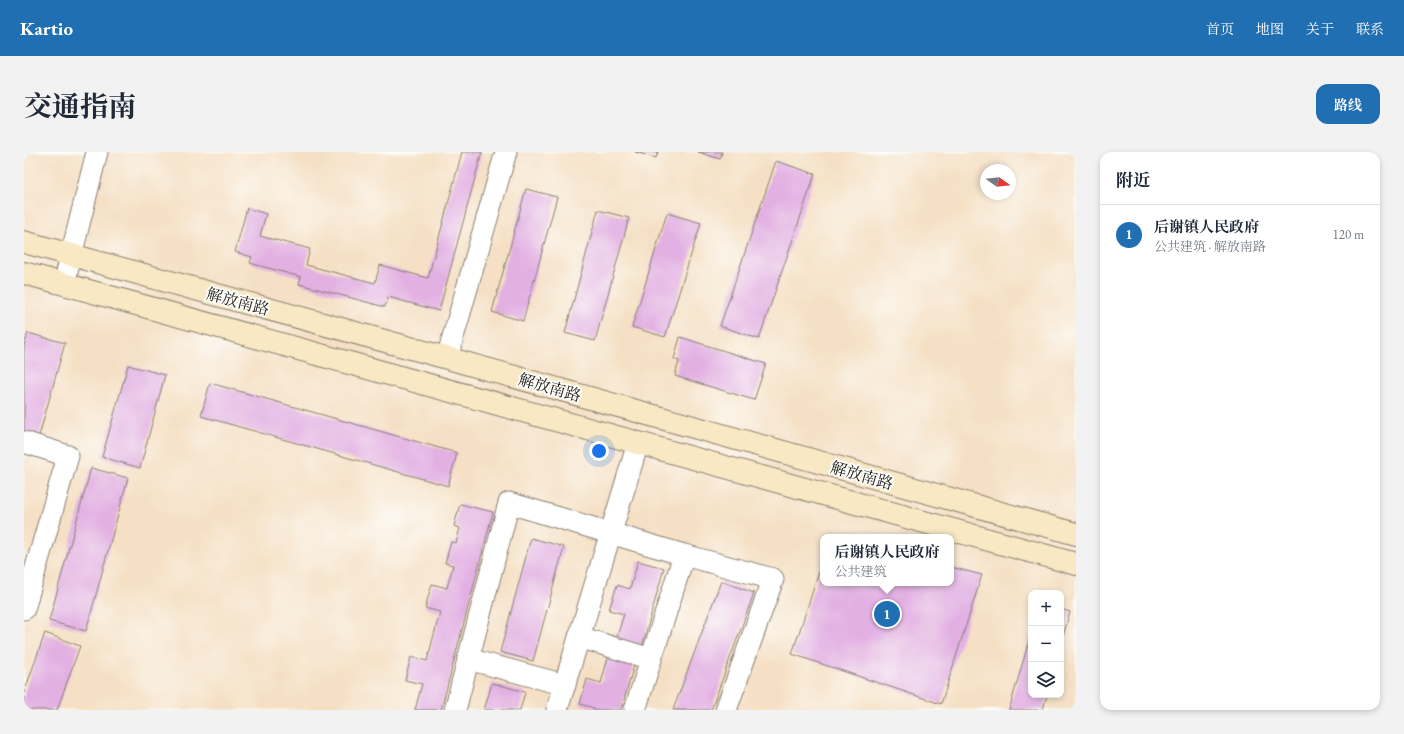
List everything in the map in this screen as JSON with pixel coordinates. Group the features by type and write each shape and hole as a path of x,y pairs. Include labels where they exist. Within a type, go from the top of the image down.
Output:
{"main road":[{"name":"解放南路","path":"24,242 447,358 1076,534"},
{"name":"解放南路","path":"24,273 1076,564"}],"street":[{"path":"64,284 97,152"},
{"path":"447,358 506,152"},
{"path":"24,442 68,456 24,609"},
{"path":"557,710 638,443"},
{"path":"455,710 509,503 684,555 773,579 726,710"},
{"path":"635,710 684,555"},
{"path":"579,637 651,660"},
{"path":"468,659 565,684"}],"building":[{"path":"462,152 482,152 439,311 388,297 385,307 299,284 301,277 250,263 252,257 235,252 247,208 266,214 260,236 310,249 306,265 375,283 380,265 428,278"},
{"path":"635,152 658,152 656,158"},
{"path":"698,152 722,152 720,159"},
{"path":"776,161 815,174 759,339 720,326"},
{"path":"526,189 557,197 523,321 492,312"},
{"path":"598,210 629,218 595,341 565,333"},
{"path":"667,213 701,223 665,337 632,327"},
{"path":"28,333 65,343 39,436 24,431 24,346"},
{"path":"680,337 766,364 754,400 675,376 679,361 674,359"},
{"path":"128,365 165,375 140,468 102,457"},
{"path":"210,383 457,453 448,486 201,416"},
{"path":"91,468 128,478 86,631 49,621"},
{"path":"460,504 493,512 441,710 415,710 422,684 405,680 411,657 427,661 440,612 425,608 432,584 447,588 453,565 445,563 451,542 456,543 460,528 454,526"},
{"path":"531,538 564,547 533,661 500,652"},
{"path":"638,561 664,568 640,654 614,646 624,614 609,610 617,585 630,589"},
{"path":"954,568 982,575 941,704 792,654 820,569 820,586 954,586"},
{"path":"721,581 754,593 711,710 673,710"},
{"path":"1064,610 1070,612 1064,633"},
{"path":"45,633 80,646 57,710 24,710 24,693"},
{"path":"1028,644 1028,698 1046,698 1043,710 1009,710"},
{"path":"609,654 635,662 621,710 594,710 594,708 580,704 587,679 601,683"},
{"path":"492,683 525,692 520,710 484,710"}],"place":[{"name":"后谢镇人民政府","path":"887,614"}]}
